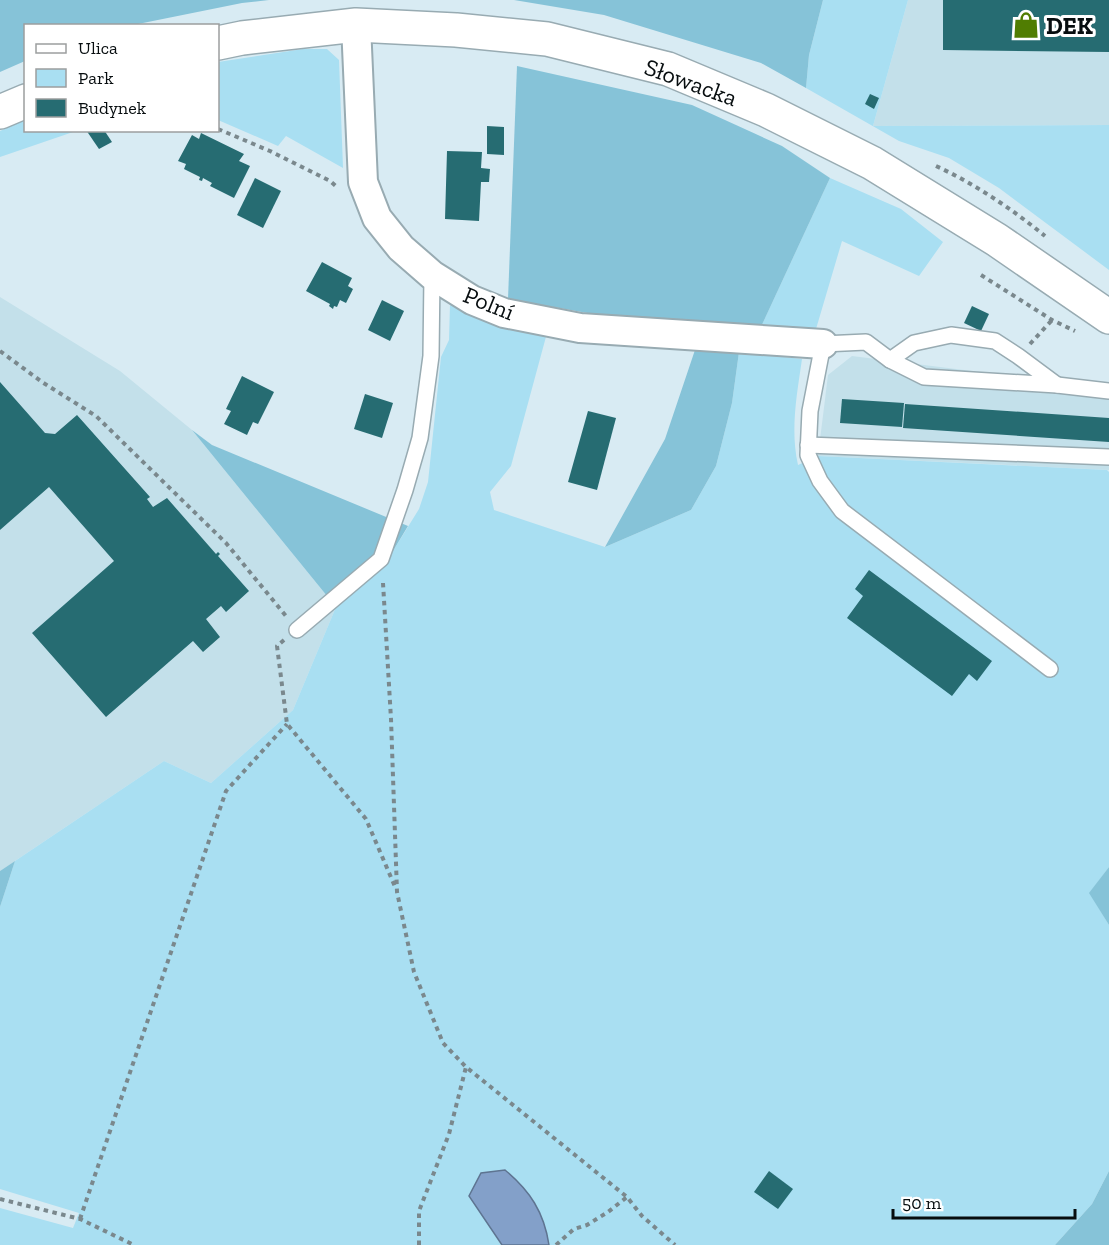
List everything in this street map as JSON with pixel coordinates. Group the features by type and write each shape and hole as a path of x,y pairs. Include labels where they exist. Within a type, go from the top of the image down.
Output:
{"street":[{"name":"Słowacka","path":"219,43 356,25 456,30 547,39 668,69 766,110 872,163 997,240 1109,317"},
{"name":"Polní","path":"356,25 363,182 377,219 401,248 432,275 472,300 504,313 580,328 823,344"},
{"path":"0,111 24,102"}],"lane":[{"path":"297,630 381,559 420,438 430,356 432,275"},
{"path":"890,360 914,343 951,335 995,341 1057,385"},
{"path":"1050,669 842,511 820,481 808,455 808,445 810,411 823,344 866,342 890,360 924,377 1057,385 1109,391"},
{"path":"808,445 1109,457"}],"path":[{"path":"219,129 280,156 339,189"},
{"path":"981,274 1052,320 1080,333"},
{"path":"1018,356 1052,320"},
{"path":"0,351 42,382 96,416 225,543 297,630 277,646 287,723 366,819 397,892"},
{"path":"381,559 391,719 397,892 414,972 443,1043 466,1067 627,1197 642,1216 675,1245"},
{"path":"80,1219 226,791 287,723"},
{"path":"419,1245 419,1211 449,1134 466,1067"},
{"path":"556,1245 574,1229 587,1226 627,1197"},
{"path":"0,1199 80,1219 134,1245"}],"shaded area":[{"path":"0,0 269,0 242,3 138,24 24,24 24,61 0,72"},
{"path":"514,0 823,0 809,55 806,88 761,63 604,15"},
{"path":"908,0 1109,0 1109,125 873,126"},
{"path":"517,66 692,105 782,146 830,178 760,329 673,328 508,299"},
{"path":"0,297 120,371 192,430 336,607 293,710 211,783 164,761 0,871"},
{"path":"696,347 739,352 732,403 716,466 691,510 605,547 665,439"},
{"path":"852,356 1109,388 1109,470 818,456 828,375"},
{"path":"192,430 212,445 408,526 393,551 336,607"},
{"path":"15,861 0,907 0,871"},
{"path":"1109,867 1109,925 1089,893"},
{"path":"505,1170 529,1194 544,1222 549,1245 502,1245 469,1196 481,1173"},
{"path":"1109,1171 1109,1245 1055,1245 1092,1204"}],"green space":[{"path":"823,0 908,0 873,126 1109,125 1109,270 999,188 949,158 899,141 806,88 809,55"},
{"path":"303,49 327,49 339,60 343,168 286,136 278,146 219,120 219,62"},
{"path":"24,120 24,132 73,132 0,157 0,131"},
{"path":"830,178 901,209 943,242 919,276 842,241 816,329 760,329"},
{"path":"450,305 503,327 547,333 511,466 490,492 494,510 605,547 691,510 716,466 732,403 739,352 802,359 794,425 798,465 818,456 1107,470 1109,472 1109,867 1090,893 1109,925 1109,1171 1092,1204 1055,1245 0,1245 0,1208 73,1228 79,1213 0,1189 0,907 15,861 164,761 211,783 293,710 336,607 393,551 419,509 428,482 441,357 449,340"}],"building":[{"name":"DEK","path":"943,0 1109,0 1109,52 943,50"},
{"path":"870,94 879,98 874,109 865,104"},
{"path":"487,126 504,127 504,155 487,154"},
{"path":"87,132 105,132 112,142 99,149"},
{"path":"201,133 244,154 239,161 250,166 234,198 210,186 212,183 203,178 202,181 199,180 200,177 184,169 186,164 178,161 192,135 199,139"},
{"path":"447,151 482,152 481,168 490,169 489,182 481,182 479,221 445,219"},
{"path":"255,178 281,191 263,228 237,215"},
{"path":"322,262 352,278 348,286 353,289 346,303 340,300 337,307 334,306 333,309 329,306 330,304 306,291"},
{"path":"382,300 404,311 390,341 368,330"},
{"path":"972,306 989,314 981,331 964,323"},
{"path":"242,376 274,392 258,424 253,422 247,435 224,424 231,411 226,409"},
{"path":"0,382 45,433 55,434 77,415 150,497 147,499 153,507 167,498 216,554 218,552 220,554 218,556 249,591 226,612 221,606 206,619 220,637 203,652 193,641 106,717 32,633 114,561 49,487 0,530"},
{"path":"365,394 393,403 382,438 354,429"},
{"path":"842,399 904,403 902,427 840,423"},
{"path":"905,404 1109,418 1109,442 903,428"},
{"path":"588,411 616,418 597,490 568,482"},
{"path":"869,570 992,661 977,681 969,674 952,696 847,618 863,596 855,589"},
{"path":"769,1171 793,1189 778,1209 754,1192"}],"place":[{"name":"DEK","path":"1026,25"}]}
